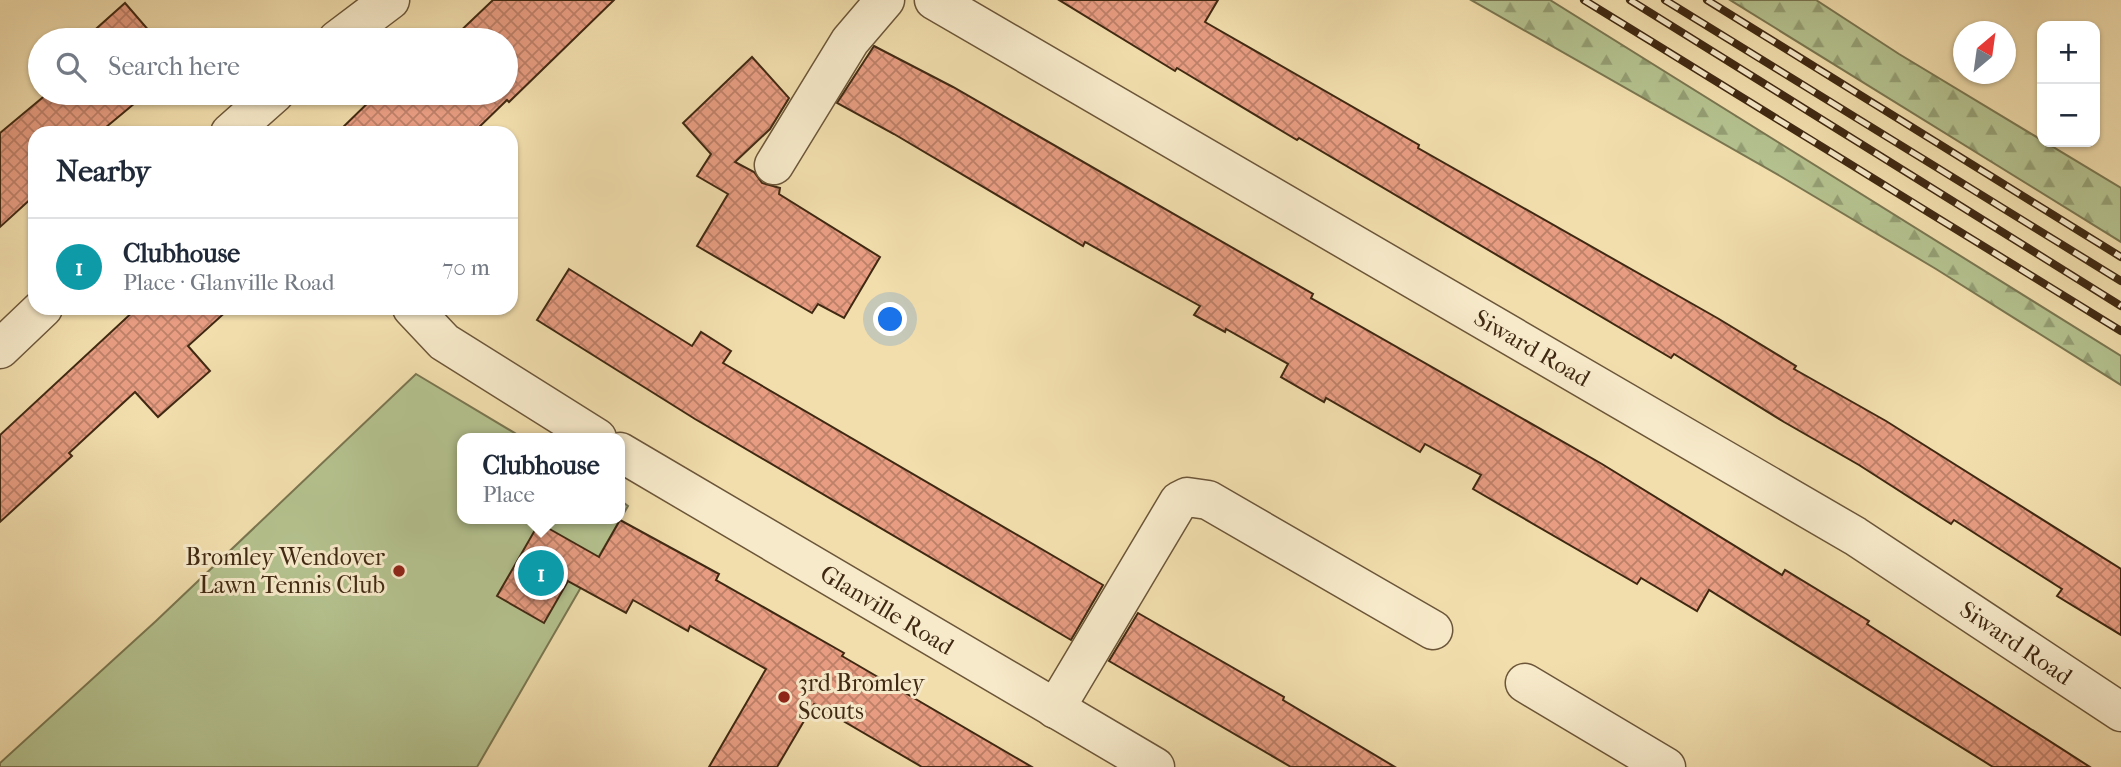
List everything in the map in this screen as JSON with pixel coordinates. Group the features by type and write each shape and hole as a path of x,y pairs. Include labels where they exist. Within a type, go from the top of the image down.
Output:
{"street":[{"path":"353,28 390,0"},
{"path":"774,165 850,41 886,0"},
{"name":"Siward Road","path":"934,0 1855,536 2121,712"},
{"path":"242,126 263,105"},
{"path":"0,348 35,315"},
{"path":"419,315 444,342 589,433"},
{"name":"Glanville Road","path":"625,455 1155,767"},
{"path":"1055,709 1179,501 1186,497 1208,500 1433,629"},
{"path":"1525,683 1666,767"}],"green space":[{"path":"1471,0 1550,0 2121,356 2121,385 1936,269 1780,176"},
{"path":"1730,0 1816,0 2037,137 2037,147 2053,147 2121,188 2121,242"},
{"name":"Bromley Wendover Lawn Tennis Club","path":"416,374 515,433 457,433 457,524 618,524 477,767 0,767 0,763 156,621"}],"building":[{"path":"493,0 614,0 518,93 518,28 464,28"},
{"path":"1059,0 1218,0 1205,22 1419,145 1418,148 1719,319 1796,366 1794,369 1886,421 2121,569 2121,635 2057,596 2062,589 1954,520 1951,524 1859,465 1674,354 1671,358 1299,138 1297,140 1177,68 1175,71"},
{"path":"125,3 147,28 97,28"},
{"path":"874,46 953,87 1313,294 1311,298 1602,464 1782,575 1785,570 1869,621 1867,624 2090,767 1993,767 1709,590 1697,611 1641,578 1637,584 1473,489 1481,475 1425,444 1420,452 1326,398 1324,402 1281,377 1288,364 1226,329 1225,332 1194,315 1200,306 1085,242 1083,246 837,103"},
{"path":"752,57 789,98 770,129 735,162 754,172 762,183 780,188 779,194 880,257 844,318 818,304 812,313 697,246 728,194 697,176 711,154 683,123"},
{"path":"34,105 133,105 107,126 28,126 28,201 0,227 0,133"},
{"path":"366,105 502,105 480,126 344,126"},
{"path":"569,269 692,346 701,332 731,351 723,363 1103,585 1071,640 695,419 537,320"},
{"path":"129,315 222,315 188,346 210,371 158,417 135,392 69,453 72,456 0,522 0,435"},
{"path":"625,523 719,574 716,580 844,653 842,656 1032,767 922,767 814,704 777,767 709,767 766,669 690,626 688,631 633,600 626,613 568,581 544,623 497,596 538,524 599,557 618,524"},
{"path":"1138,613 1284,697 1283,700 1395,767 1291,767 1109,661"}],"railway":[{"path":"1584,0 2121,331"},
{"path":"1630,0 2121,306"},
{"path":"1665,0 2121,281"},
{"path":"1707,0 2121,257"}],"place":[{"name":"Bromley Wendover Lawn Tennis Club","path":"399,571"},
{"name":"Clubhouse","path":"541,573"},
{"name":"3rd Bromley Scouts","path":"784,697"}]}
